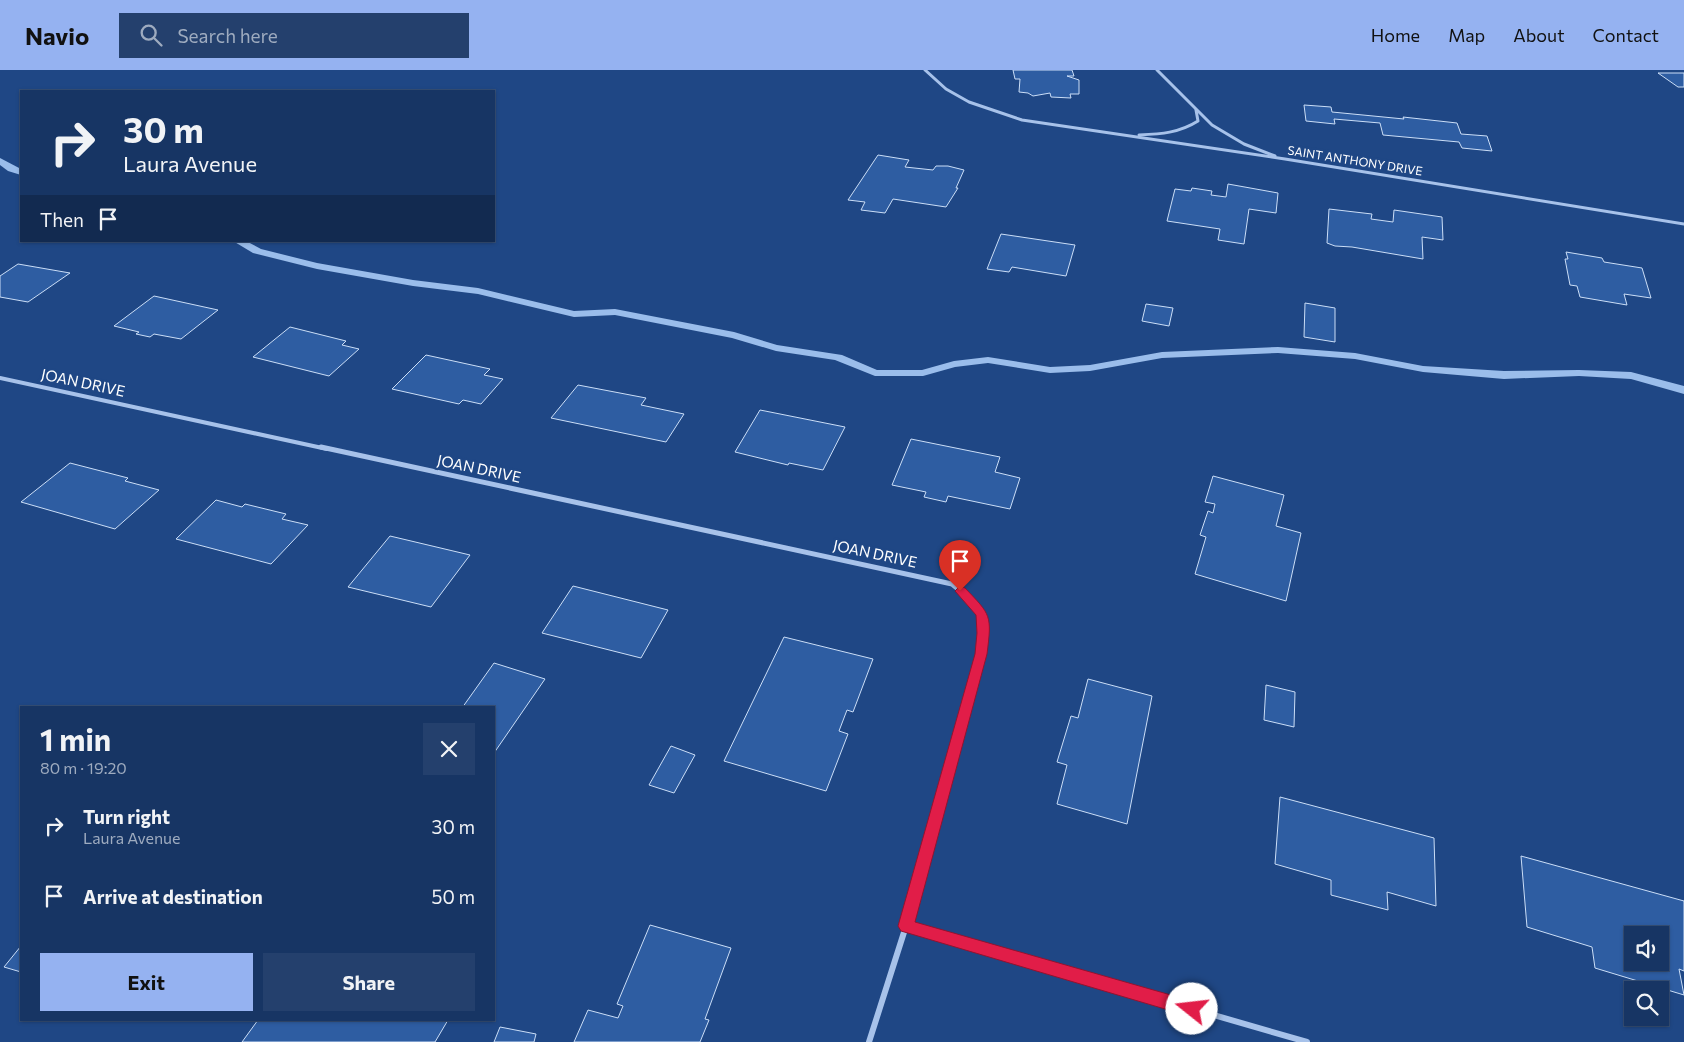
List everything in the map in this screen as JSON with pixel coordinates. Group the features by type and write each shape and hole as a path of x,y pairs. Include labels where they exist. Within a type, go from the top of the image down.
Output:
{"street":[{"name":"SAINT ANTHONY DRIVE","path":"925,70 941,86 963,100 991,112 1022,120 1684,224"},
{"path":"1157,70 1212,125 1244,144 1285,160"},
{"path":"1126,136 1170,134 1185,130 1198,121 1196,109"},
{"name":"JOAN DRIVE","path":"0,378 952,584 982,614 984,633 982,647 906,926"},
{"path":"869,1042 906,926 1306,1042"}],"building":[{"path":"1013,70 1072,70 1074,76 1067,76 1079,80 1079,94 1070,94 1071,98 1051,97 1050,93 1033,96 1028,93 1019,92 1020,79 1015,79"},
{"path":"1658,73 1684,73 1684,87 1678,87"},
{"path":"1304,105 1331,107 1332,112 1457,123 1461,134 1487,136 1492,151 1462,148 1459,142 1383,135 1380,123 1334,119 1335,124 1306,121"},
{"path":"878,155 909,160 905,167 933,170 936,166 948,166 964,170 956,188 958,188 946,207 893,199 885,213 861,210 865,202 848,200"},
{"path":"1228,184 1278,193 1276,213 1249,209 1244,244 1218,240 1220,229 1167,221 1175,189 1191,191 1192,188 1212,191 1211,195 1226,197"},
{"path":"1329,209 1372,214 1371,219 1393,222 1394,210 1442,217 1443,240 1422,237 1423,259 1335,246 1327,243"},
{"path":"1001,234 1075,245 1066,276 1012,267 1009,272 987,269"},
{"path":"1566,252 1602,258 1604,262 1642,268 1651,298 1624,294 1627,305 1580,297 1577,286 1570,285 1565,259 1568,259"},
{"path":"18,264 70,273 28,302 0,297 0,276"},
{"path":"154,296 218,310 181,339 154,334 150,337 136,334 139,332 114,326"},
{"path":"1305,303 1335,308 1335,342 1304,337"},
{"path":"1146,304 1173,308 1169,326 1142,321"},
{"path":"290,327 346,341 342,345 359,349 329,376 253,357"},
{"path":"426,355 490,369 484,375 503,379 481,404 463,400 459,404 392,389"},
{"path":"578,385 646,398 641,405 684,414 666,442 551,418"},
{"path":"760,410 845,427 823,470 789,463 788,465 735,452"},
{"path":"911,439 1000,457 995,472 1020,478 1010,509 948,496 946,502 924,497 926,492 892,485"},
{"path":"70,463 128,478 125,481 159,490 115,529 21,502"},
{"path":"1213,476 1284,495 1276,526 1301,533 1286,601 1195,574 1206,537 1200,535 1208,511 1213,513 1215,504 1205,502"},
{"path":"216,500 242,507 245,504 286,514 282,519 308,525 271,564 176,539"},
{"path":"390,536 470,555 431,607 348,587"},
{"path":"573,586 668,610 641,658 542,633"},
{"path":"784,637 873,659 853,712 847,710 839,731 848,734 826,791 724,761"},
{"path":"494,663 545,679 495,752 495,706 463,706"},
{"path":"1088,679 1152,696 1127,824 1057,804 1067,765 1057,762 1071,716 1078,718"},
{"path":"1266,685 1295,692 1294,727 1264,720"},
{"path":"671,746 695,755 674,793 649,785"},
{"path":"1280,797 1434,838 1436,906 1387,892 1388,910 1331,895 1331,880 1275,864"},
{"path":"1521,856 1684,901 1684,971 1679,969 1684,995 1669,990 1669,981 1638,981 1595,968 1592,947 1527,927"},
{"path":"650,925 731,948 705,1019 709,1020 700,1042 574,1042 588,1010 618,1018 623,1006 617,1004"},
{"path":"20,947 20,972 4,967"},
{"path":"257,1021 447,1021 435,1042 242,1042"},
{"path":"500,1027 536,1034 534,1042 494,1042"}],"waterway":[{"path":"0,161 11,169 20,172"},
{"path":"240,242 257,251 317,266 413,283 478,291 574,314 615,312 734,335 776,348 838,357 875,373 923,373 954,364 988,360 1050,370 1090,368 1162,355 1278,350 1355,356 1423,369 1504,375 1579,373 1631,376 1684,390"}],"route":[{"path":"960,591 982,614 984,633 981,654 906,926 1192,1009"}]}
